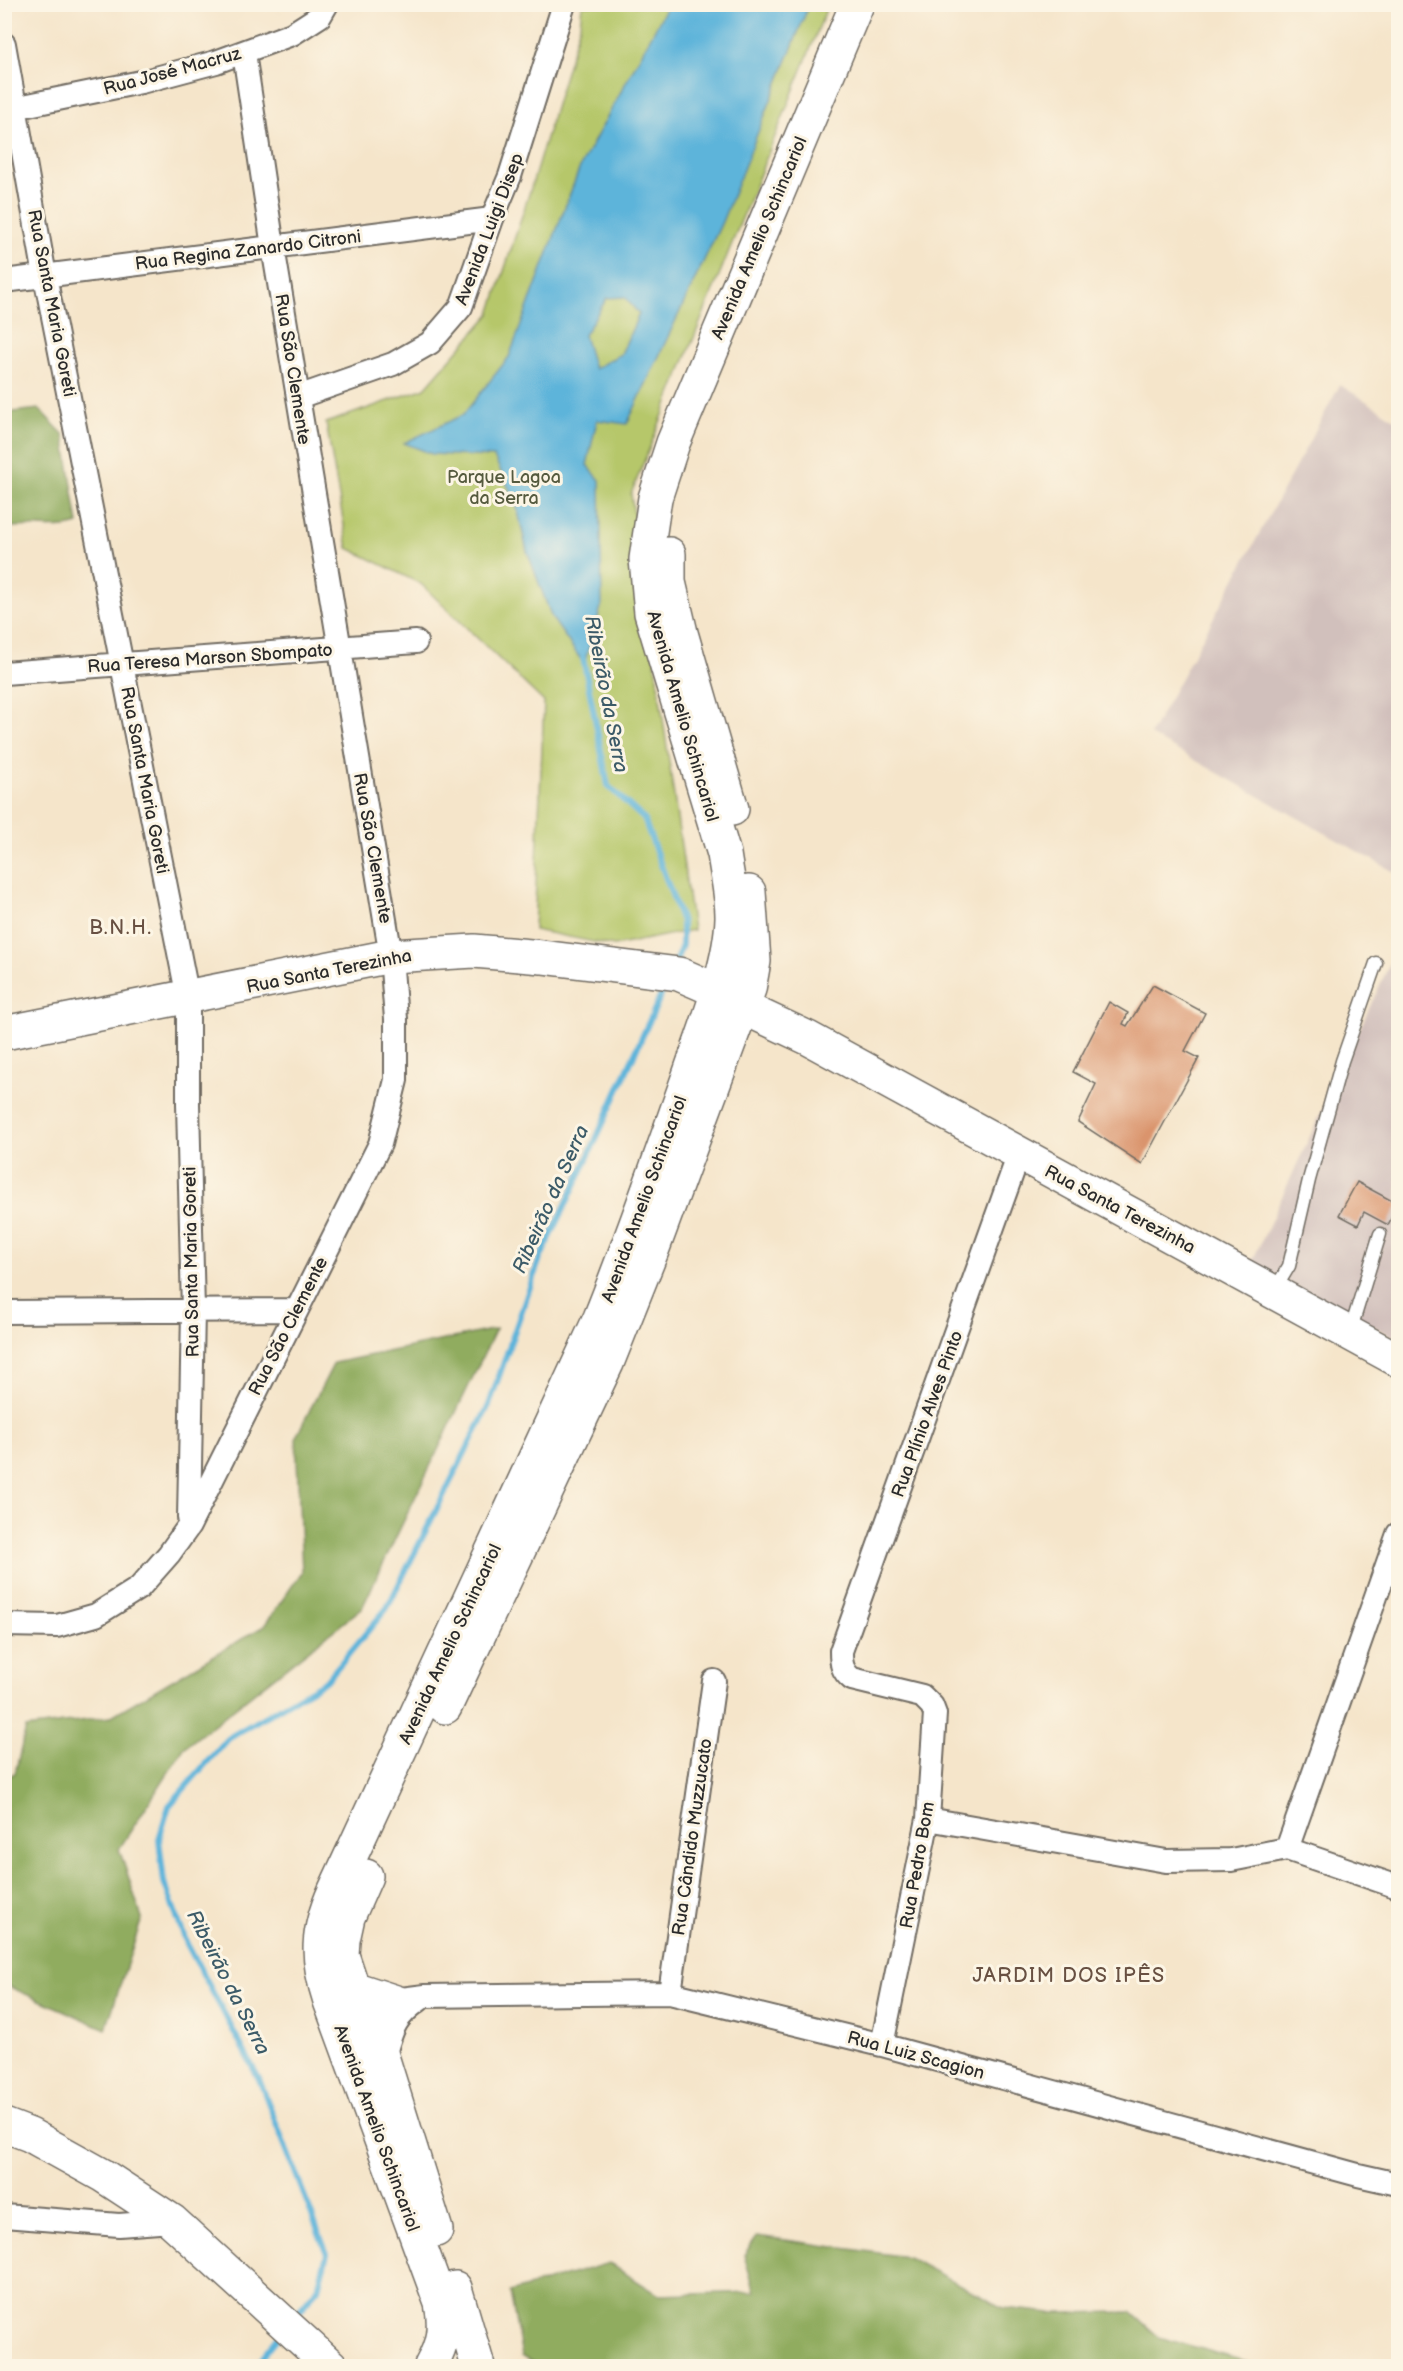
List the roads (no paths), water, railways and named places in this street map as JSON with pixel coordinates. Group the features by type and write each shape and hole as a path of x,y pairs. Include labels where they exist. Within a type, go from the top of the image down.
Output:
{"main road":[{"name":"Avenida Amelio Schincariol","path":"478,2367 367,2060 323,1978 320,1935 325,1912 600,1318 634,1234 708,984 729,939 732,917 724,854 651,614 646,559 655,498 673,443 857,4"},
{"name":"Avenida Amelio Schincariol","path":"708,984 754,961 752,905 741,843 717,750 681,633 669,582 669,521 688,460 879,4"},
{"name":"Rua Santa Terezinha","path":"4,1034 391,956 474,951 708,984 1398,1360"},
{"name":"Avenida Amelio Schincariol","path":"431,2367 440,2351 444,2337 441,2302 367,2060 397,2006 353,1988 342,1955 343,1940 355,1899 607,1363 653,1248 708,984"},
{"path":"4,2125 30,2136 102,2175 172,2221 331,2367"}],"street":[{"name":"Rua José Macruz","path":"11,109 141,82 216,62 292,34 320,16 327,4"},
{"name":"Avenida Luigi Disep","path":"298,397 393,364 430,343 461,307 510,176 564,4"},
{"name":"Rua Santa Maria Goreti","path":"4,44 11,109 188,998 193,1311 189,1526"},
{"name":"Rua São Clemente","path":"4,1626 57,1626 96,1614 139,1588 169,1554 189,1526 380,1144 396,1080 396,1018 391,956 273,247 244,52"},
{"name":"Rua Regina Zanardo Citroni","path":"4,281 492,219"},
{"name":"Rua Teresa Marson Sbompato","path":"4,673 416,642"},
{"name":"Rua Plínio Alves Pinto","path":"845,1674 841,1664 841,1651 1019,1154"},
{"path":"4,1312 295,1310"},
{"path":"1287,1850 1398,1534"},
{"name":"Rua Pedro Bom","path":"845,1674 852,1679 922,1696 932,1706 935,1714 928,1820 882,2046"},
{"name":"Rua Cândido Muzzucato","path":"670,1993 714,1681"},
{"path":"928,1820 1166,1861 1231,1860 1287,1850 1398,1887"},
{"name":"Rua Luiz Scagion","path":"397,2006 670,1993 882,2046 1398,2184"},
{"path":"367,2060 405,2010 397,2006"},
{"path":"4,2216 118,2225 172,2221"}],"lane":[{"path":"1273,1292 1289,1266 1309,1180 1342,1061 1376,963"},
{"path":"1349,1333 1380,1234"}],"water":[{"path":"668,5 809,5 722,222 627,424 597,420 587,465 600,480 602,604 584,664 552,618 527,551 516,503 494,457 432,454 404,443 463,415 509,357 580,167","holes":["625,297 639,314 621,354 594,369 584,335 607,298"]}],"waterway":[{"name":"Ribeirão da Serra","path":"583,658 608,786 644,819 682,922 682,945 675,963"},
{"name":"Ribeirão da Serra","path":"294,2317 318,2288 327,2254 259,2079 187,1944 164,1882 159,1839 169,1806 228,1738 326,1681 387,1608 489,1405 539,1261 666,984"},
{"name":"Ribeirão da Serra","path":"259,2366 264,2354 282,2332"}],"district":[{"name":"B.N.H.","path":"121,927"},
{"name":"JARDIM DOS IPÊS","path":"1069,1975"}],"park label":[{"name":"Parque Lagoa da Serra","path":"504,487"}]}
